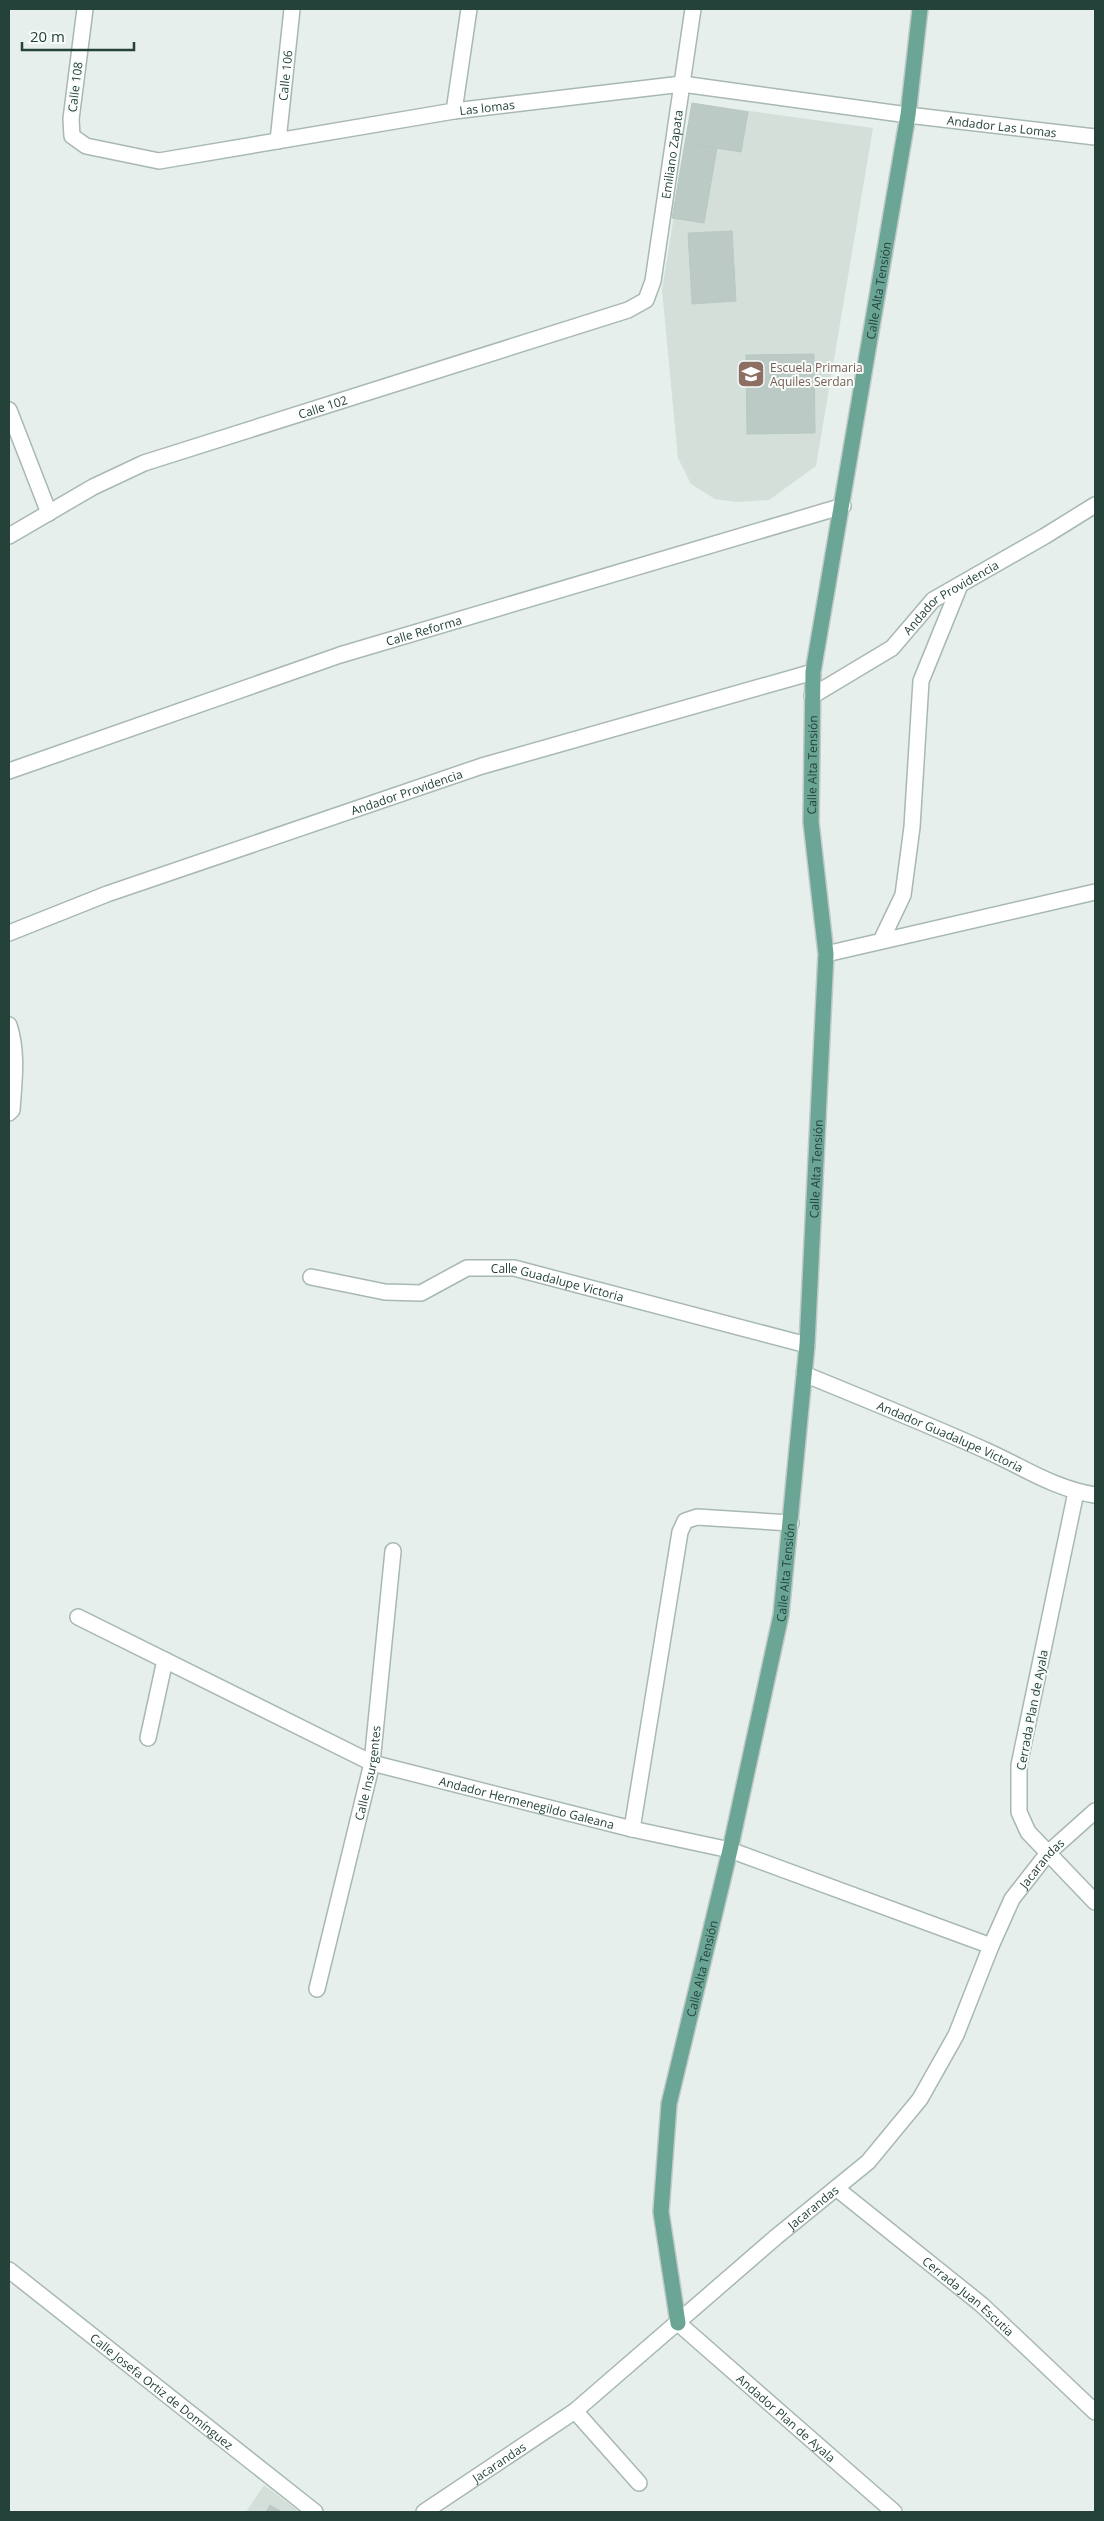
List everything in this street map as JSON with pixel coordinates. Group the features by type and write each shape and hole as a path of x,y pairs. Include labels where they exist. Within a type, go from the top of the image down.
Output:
{"main road":[{"name":"Calle Alta Tensión","path":"678,2323 661,2212 669,2104 730,1850 781,1614 807,1346 826,954 810,822 813,672 843,506 908,115 920,9"}],"street":[{"name":"Calle 108","path":"72,136 71,119 85,9"},
{"name":"Calle 106","path":"278,141 292,9"},
{"path":"454,111 469,9"},
{"name":"Emiliano Zapata","path":"646,300 653,281 693,9"},
{"name":"Las lomas","path":"72,136 86,146 160,161 454,111 682,84 908,115"},
{"name":"Andador Las Lomas","path":"908,115 1095,137"},
{"name":"Calle 102","path":"9,536 93,487 144,463 628,310 646,300"},
{"path":"9,410 49,512"},
{"name":"Andador Providencia","path":"812,696 892,648 933,600 1095,505"},
{"name":"Calle Reforma","path":"9,771 340,655 843,506"},
{"path":"881,941 903,895 912,826 922,681 960,585"},
{"name":"Andador Providencia","path":"9,933 108,894 482,766 813,672"},
{"path":"826,954 1095,892"},
{"path":"9,1025 15,1046 12,1110 9,1113"},
{"name":"Calle Guadalupe Victoria","path":"311,1277 385,1292 421,1293 467,1268 514,1268 807,1346"},
{"name":"Andador Guadalupe Victoria","path":"804,1374 988,1451 1050,1482 1076,1492 1095,1495"},
{"name":"Cerrada Plan de Ayala","path":"1076,1492 1020,1765 1019,1812 1028,1832 1095,1902"},
{"path":"632,1828 680,1532 685,1521 697,1517 791,1522"},
{"name":"Calle Insurgentes","path":"316,1989 372,1763 393,1551"},
{"name":"Andador Hermenegildo Galeana","path":"78,1617 372,1763 632,1828 730,1850 991,1946"},
{"path":"148,1738 165,1660"},
{"name":"Jacarandas","path":"424,2512 575,2411 868,2162 920,2099 956,2035 991,1946 1012,1899 1048,1853 1095,1811"},
{"name":"Cerrada Juan Escutia","path":"836,2188 982,2305 1095,2412"},
{"name":"Calle Josefa Ortiz de Domínguez","path":"9,2270 315,2512"},
{"name":"Andador Plan de Ayala","path":"678,2323 894,2512"},
{"path":"575,2411 639,2483"}],"shaded area":[{"name":"Escuela Primaria Aquiles Serdan","path":"692,103 873,128 816,466 769,500 736,502 715,499 691,484 678,458 662,290"},
{"path":"264,2485 300,2512 246,2512"}],"building":[{"path":"692,103 748,112 741,152 685,143"},
{"path":"685,143 717,148 704,223 672,218"},
{"path":"732,231 736,301 692,304 688,233"},
{"path":"814,354 815,433 747,434 746,355"},
{"path":"270,2505 282,2512 266,2512"}],"place":[{"name":"Escuela Primaria Aquiles Serdan","path":"751,374"}]}
